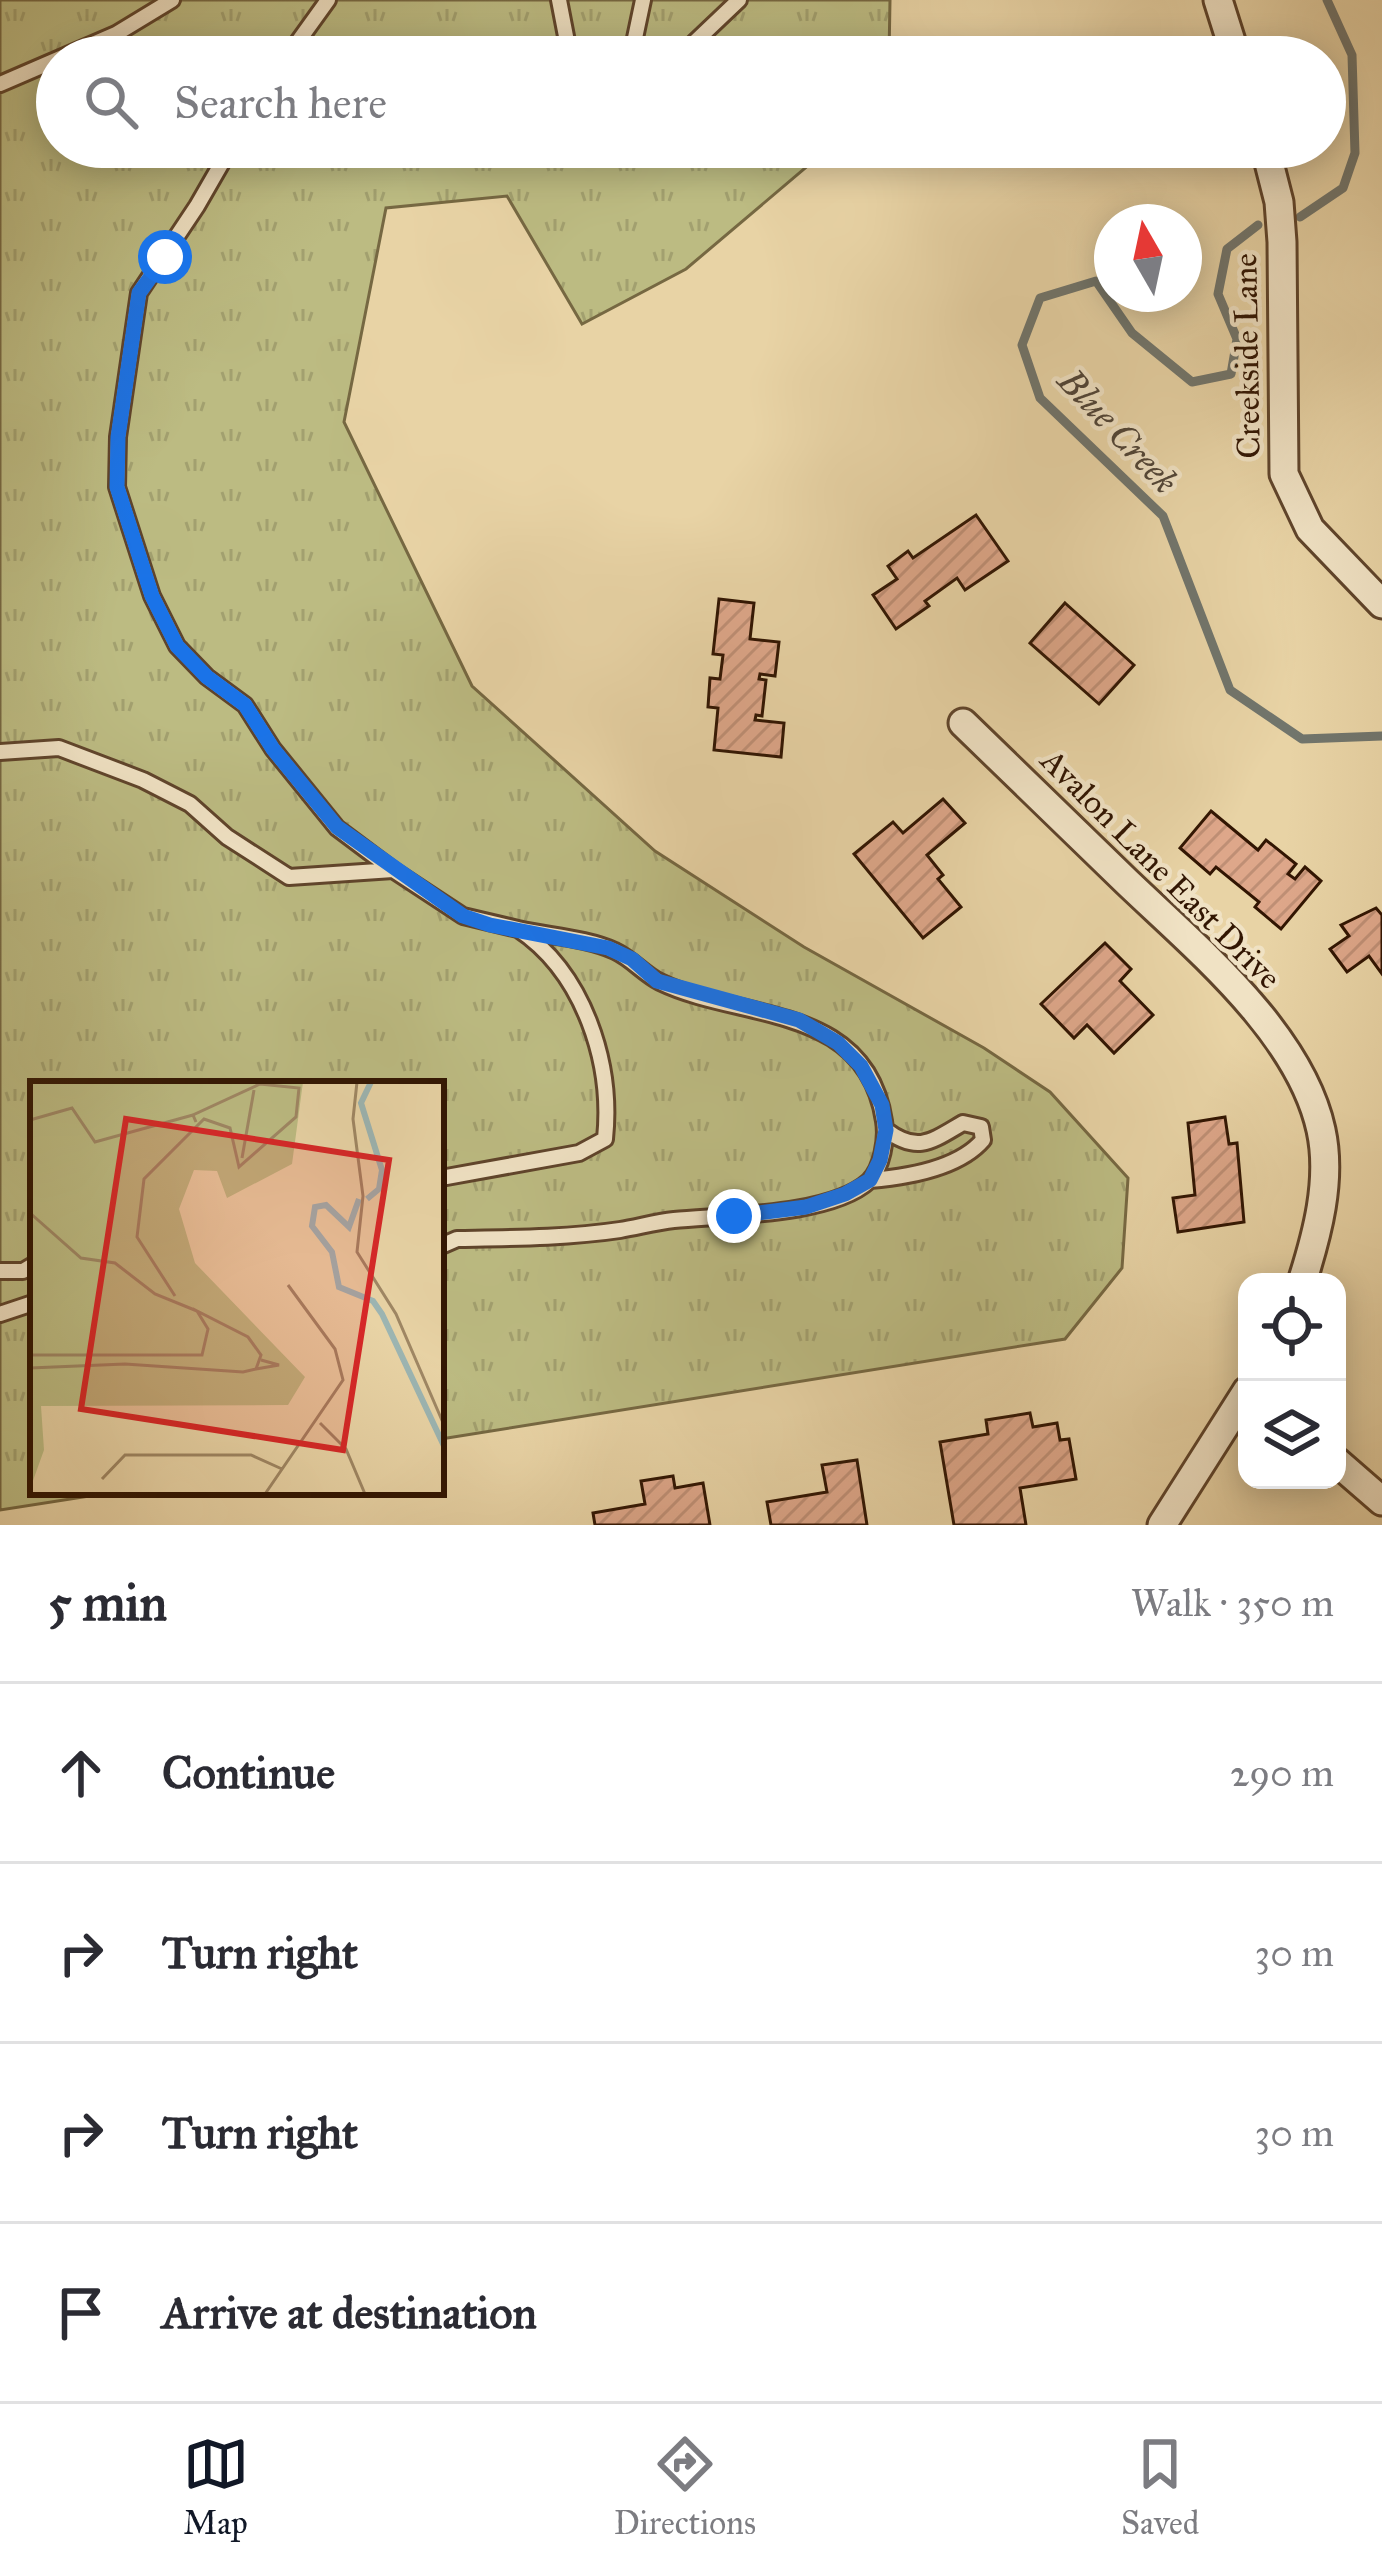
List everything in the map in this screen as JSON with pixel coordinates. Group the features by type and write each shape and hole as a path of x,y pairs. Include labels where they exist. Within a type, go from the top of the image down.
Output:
{"street":[{"path":"1218,0 1229,36"},
{"name":"Creekside Lane","path":"1270,168 1282,242 1284,474 1310,529 1382,604"},
{"name":"Avalon Lane East Drive","path":"963,724 1229,980 1294,1068 1317,1115 1325,1166 1304,1273"},
{"path":"1162,1525 1238,1409"},
{"path":"1346,1470 1382,1502"}],"lane":[{"path":"111,36 172,0"},
{"path":"302,36 328,0"},
{"path":"559,0 566,36"},
{"path":"635,36 643,0"},
{"path":"701,36 739,0"},
{"path":"0,84 36,68"},
{"path":"219,168 139,293 118,437 117,487 152,596 177,646 207,677 245,705 273,749 337,827 463,916 608,948 632,959 657,981 799,1020 838,1043 861,1066 882,1105 886,1130 870,1180"},
{"path":"0,752 59,748 143,780 190,804 227,837 289,877 393,870"},
{"path":"444,1177 579,1153 605,1139 608,1112 588,1014 549,957 518,929"},
{"path":"444,1245 457,1239 568,1235 806,1207 870,1180 905,1178 972,1153 983,1140 981,1127 963,1123 919,1145 902,1142 886,1130"},
{"path":"0,1271 30,1266"},
{"path":"0,1314 30,1304"}],"green space":[{"path":"0,0 890,0 889,36 36,36 36,168 805,168 686,269 582,324 507,196 386,208 344,422 472,686 655,851 804,947 984,1048 1050,1092 1128,1178 1122,1268 1065,1339 444,1439 444,1081 30,1081 30,1495 96,1495 0,1510"}],"building":[{"path":"976,515 1008,561 965,590 957,578 896,629 873,595 897,579 888,566 908,551 913,558"},
{"path":"719,599 754,603 750,639 779,642 775,676 760,674 759,679 766,680 762,716 756,715 755,720 784,723 781,757 714,750 718,708 708,707 710,678 720,679 723,655 713,654"},
{"path":"1065,603 1134,665 1099,704 1030,643"},
{"path":"943,799 965,823 927,855 943,875 938,879 961,907 923,938 854,854 893,822 903,833"},
{"path":"1211,811 1258,850 1266,840 1296,864 1288,874 1295,879 1305,867 1321,881 1281,929 1255,907 1259,902 1216,867 1210,874 1180,848"},
{"path":"1376,908 1382,915 1382,974 1369,956 1347,972 1330,949 1349,936 1341,925"},
{"path":"1105,943 1131,969 1120,981 1153,1015 1114,1053 1087,1025 1074,1038 1041,1004"},
{"path":"1225,1117 1229,1144 1237,1143 1244,1222 1178,1232 1173,1198 1195,1195 1188,1123"},
{"path":"1030,1413 1033,1427 1057,1423 1060,1440 1069,1439 1076,1479 1020,1488 1026,1525 954,1525 940,1442 988,1434 986,1420"},
{"path":"857,1460 867,1525 771,1525 767,1502 827,1492 822,1465"},
{"path":"673,1476 675,1488 703,1483 710,1525 595,1525 593,1513 645,1504 641,1481"}],"waterway":[{"name":"Blue Creek","path":"1327,0 1343,36"},
{"name":"Blue Creek","path":"1300,217 1343,188 1355,153 1352,55 1346,42"},
{"name":"Blue Creek","path":"1258,225 1227,249 1218,294 1237,339 1231,374 1192,382 1132,333 1096,281 1040,298 1022,345 1040,398 1163,516 1230,690 1302,739 1382,736"}],"route":[{"path":"165,257 139,293 118,437 117,487 152,596 177,646 207,677 245,705 273,749 337,827 463,916 608,948 632,959 657,981 799,1020 838,1043 861,1066 882,1105 886,1130 870,1180 806,1207 734,1216"}]}
